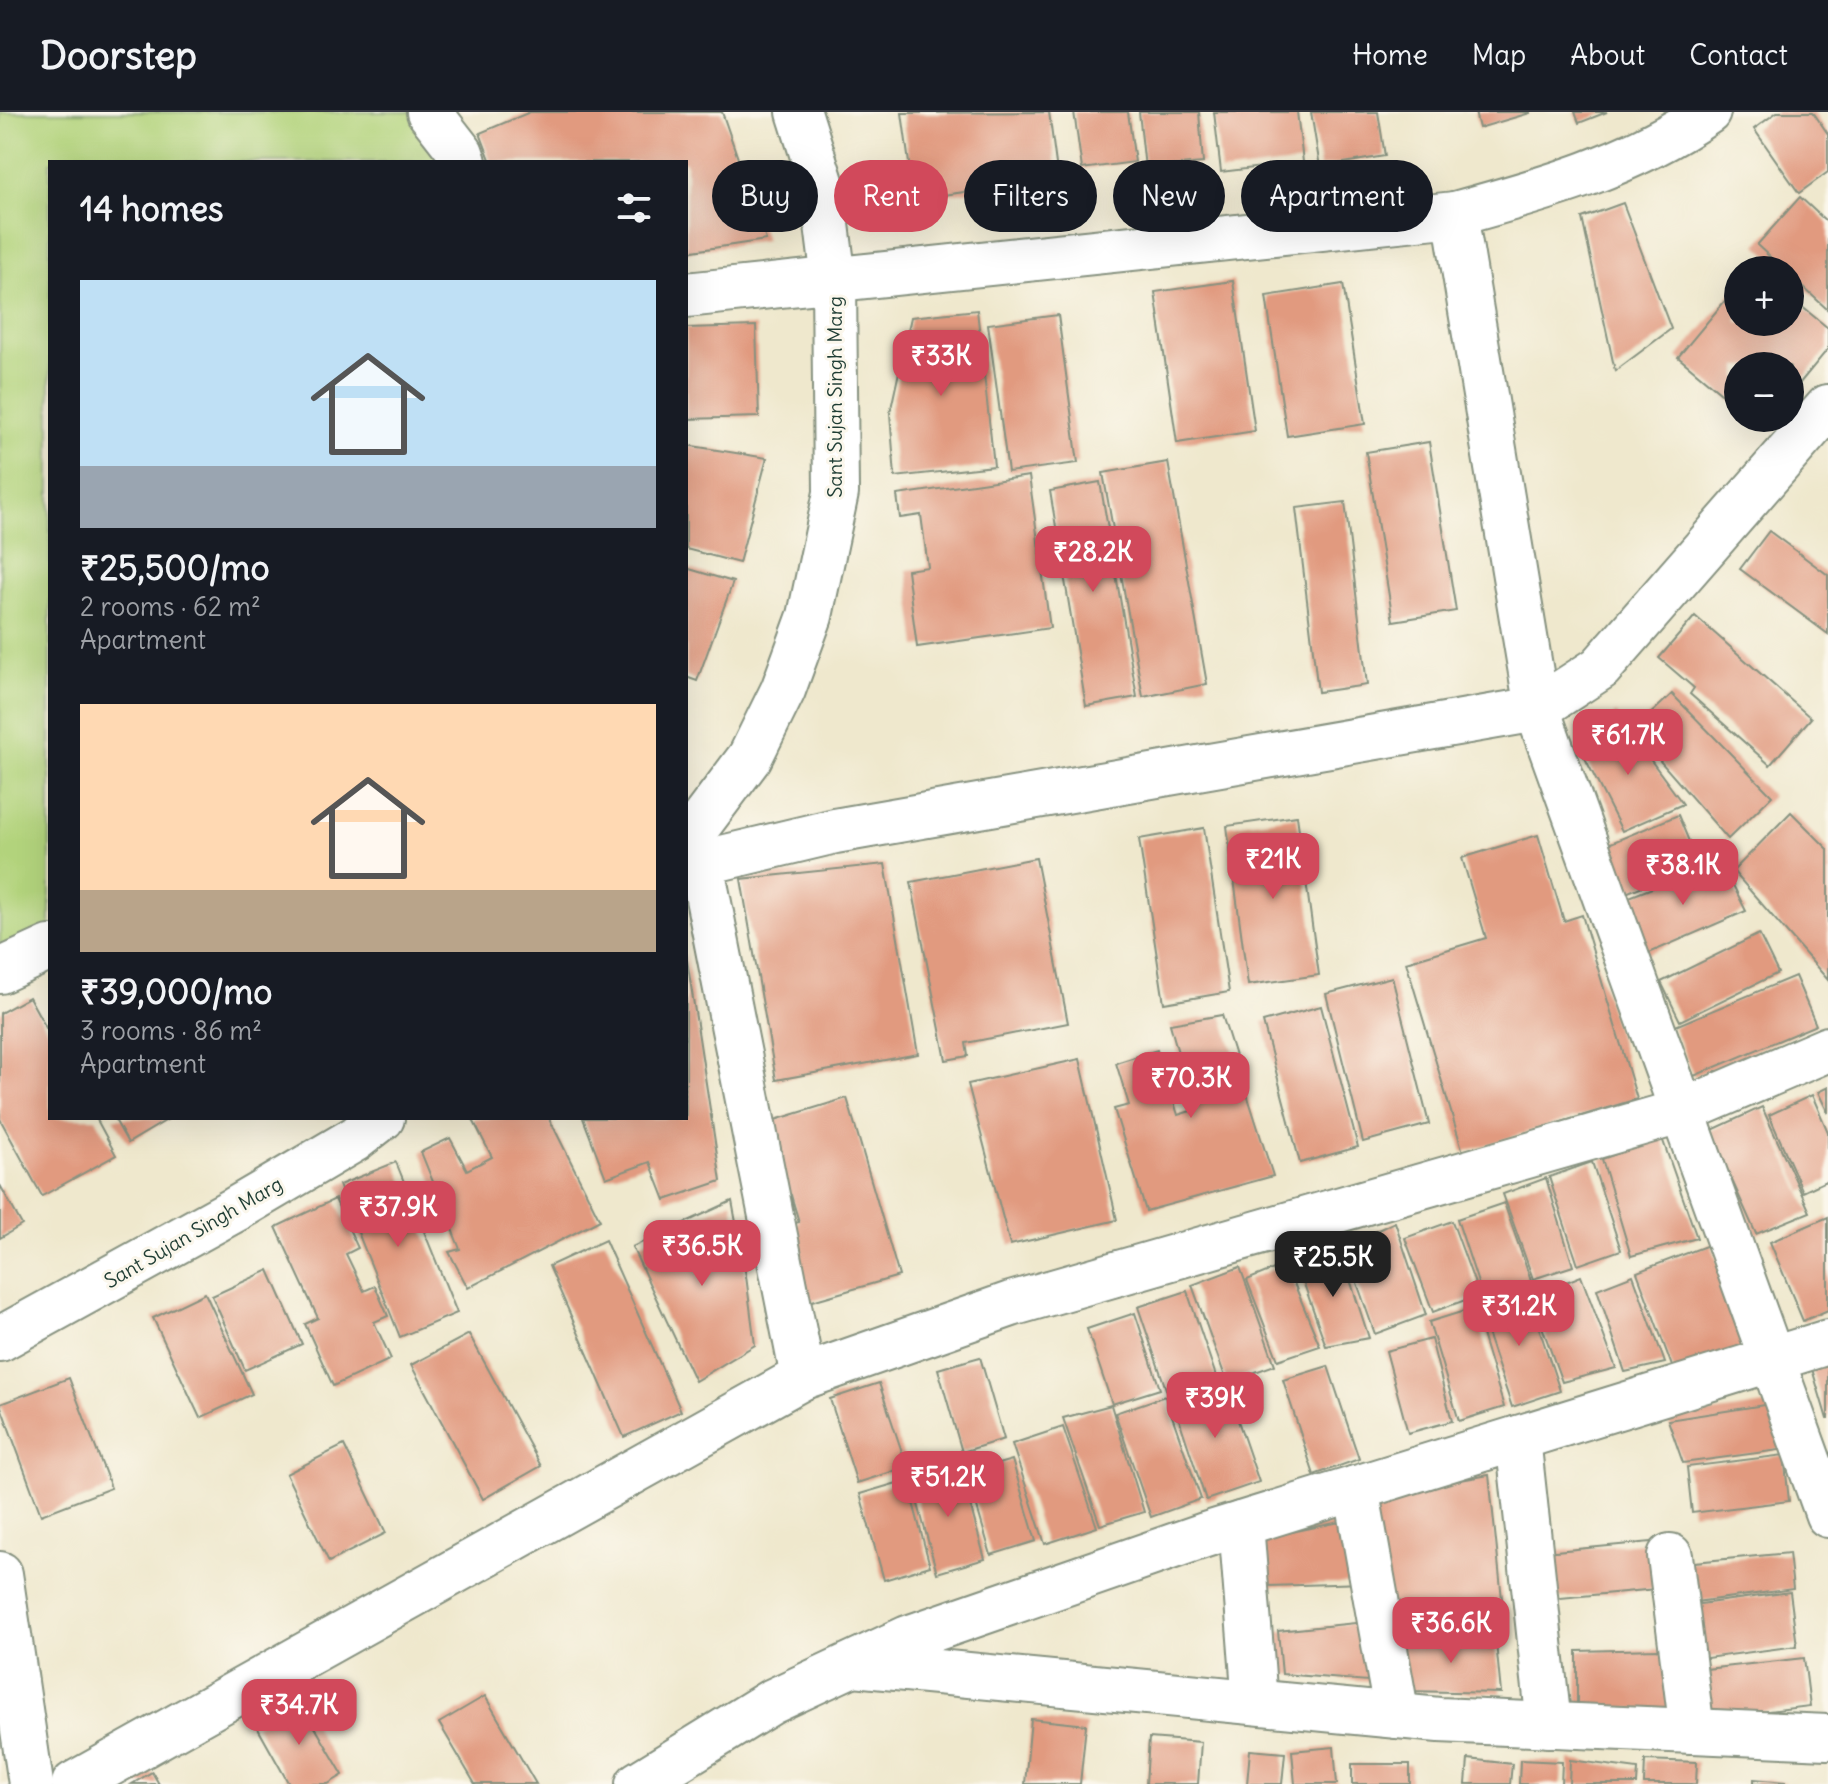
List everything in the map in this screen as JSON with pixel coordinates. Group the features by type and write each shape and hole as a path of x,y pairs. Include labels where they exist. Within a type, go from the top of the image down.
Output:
{"street":[{"path":"429,112 463,160"},
{"name":"Sant Sujan Singh Marg","path":"691,858 750,757 783,690 810,616 836,493 834,280 822,185 799,112"},
{"path":"688,295 1455,214 1568,183 1624,161 1708,112"},
{"path":"1455,214 1537,709 1773,1359 1818,1459 1828,1515"},
{"path":"803,1377 691,858 1537,709 1600,668 1828,407"},
{"path":"0,971 48,949"},
{"path":"74,1784 803,1377 1011,1304 1683,1111 1828,1049"},
{"name":"Sant Sujan Singh Marg","path":"0,1339 236,1209 355,1139 379,1120"},
{"path":"646,1782 771,1702 908,1638 1241,1524 1828,1342"},
{"path":"1518,1438 1549,1725"},
{"path":"1356,1488 1397,1716"},
{"path":"1241,1524 1255,1702"},
{"path":"1670,1556 1692,1731"},
{"path":"0,1574 31,1784"},
{"path":"854,1664 1397,1716 1828,1737"}],"green space":[{"path":"0,112 429,112 457,160 48,160 48,949 0,971"}],"building":[{"path":"530,112 722,112 738,160 712,160 712,232 763,232 766,240 688,252 688,160 490,160 480,133"},
{"path":"1049,112 1055,160 964,160 964,192 948,194 948,160 909,160 902,113"},
{"path":"1074,112 1128,112 1135,160 1113,160 1113,165 1097,167 1097,160 1081,160"},
{"path":"1139,112 1199,112 1203,160 1144,160"},
{"path":"1214,112 1297,112 1303,160 1241,160 1241,170 1225,172 1225,160 1220,160"},
{"path":"1311,112 1378,112 1385,156 1361,160 1319,160"},
{"path":"1475,112 1530,112 1530,113 1479,128"},
{"path":"1575,112 1607,112 1579,123"},
{"path":"1777,112 1813,112 1828,134 1828,172 1799,193 1754,129"},
{"path":"1800,197 1828,223 1828,310 1804,288 1804,256 1769,256 1757,245"},
{"path":"1623,203 1671,329 1615,371 1582,218"},
{"path":"1233,281 1255,431 1177,443 1155,292"},
{"path":"1343,284 1365,424 1287,436 1266,296"},
{"path":"1724,302 1724,336 1804,336 1804,308 1828,328 1828,349 1804,378 1804,352 1724,352 1724,395 1678,357"},
{"path":"977,310 994,466 895,477 890,413 911,317"},
{"path":"1058,315 1078,463 1008,472 988,324"},
{"path":"756,326 759,417 688,419 688,328"},
{"path":"1429,442 1456,611 1393,621 1366,452"},
{"path":"688,445 767,458 739,563 688,550"},
{"path":"1168,462 1207,684 1143,697 1103,473"},
{"path":"1029,476 1050,628 917,647 907,570 928,567 921,515 900,518 897,495"},
{"path":"1100,482 1137,697 1086,706 1050,491"},
{"path":"1345,502 1367,685 1318,692 1296,508"},
{"path":"1769,531 1828,575 1828,634 1740,569"},
{"path":"688,569 733,582 697,681 688,678"},
{"path":"1695,616 1811,718 1770,765 1690,694 1694,688 1659,658"},
{"path":"1672,694 1772,796 1728,839 1633,730"},
{"path":"1616,713 1683,804 1622,831 1583,754"},
{"path":"1791,812 1828,849 1828,980 1733,871"},
{"path":"1678,815 1698,863 1626,893 1606,845"},
{"path":"1297,816 1319,975 1248,985 1227,826"},
{"path":"1204,828 1229,992 1164,1003 1139,839"},
{"path":"1538,835 1564,921 1582,915 1637,1099 1463,1152 1406,962 1486,938 1462,858"},
{"path":"1036,858 1068,1023 966,1043 968,1056 946,1060 911,882"},
{"path":"1721,861 1746,911 1647,954 1619,901"},
{"path":"885,864 918,1054 776,1080 741,879"},
{"path":"1759,934 1778,973 1680,1021 1661,982"},
{"path":"688,966 721,1181 665,1200 650,1162 606,1178 584,1120 688,1120"},
{"path":"1795,976 1816,1025 1694,1076 1673,1027"},
{"path":"1392,977 1429,1124 1363,1142 1326,994"},
{"path":"29,997 48,1031 48,1120 97,1120 116,1155 42,1196 0,1119 0,1013"},
{"path":"1321,1006 1358,1147 1300,1163 1263,1022"},
{"path":"1222,1015 1273,1176 1146,1211 1114,1109 1129,1105 1116,1063 1157,1050 1178,1115 1194,1110 1170,1024"},
{"path":"1080,1059 1117,1220 1010,1245 968,1084"},
{"path":"1828,1087 1828,1113 1818,1092"},
{"path":"1812,1095 1828,1132 1828,1180 1803,1192 1769,1115"},
{"path":"847,1098 899,1276 798,1305 783,1226 799,1222 791,1195 775,1200 765,1123"},
{"path":"1762,1107 1810,1212 1756,1234 1710,1131"},
{"path":"115,1120 167,1120 128,1143"},
{"path":"473,1120 550,1120 600,1220 468,1288 449,1252 460,1249 421,1152 450,1138 467,1170 492,1157"},
{"path":"1662,1138 1697,1238 1631,1256 1602,1159"},
{"path":"396,1162 457,1313 400,1337 339,1185"},
{"path":"1592,1162 1621,1250 1578,1265 1549,1177"},
{"path":"1546,1178 1573,1266 1533,1279 1503,1194"},
{"path":"0,1185 22,1225 0,1238"},
{"path":"335,1199 358,1248 346,1254 364,1291 375,1286 388,1316 374,1322 391,1359 333,1386 305,1324 318,1318 276,1227"},
{"path":"732,1201 755,1345 695,1381 632,1247"},
{"path":"1504,1203 1531,1281 1483,1298 1457,1219"},
{"path":"1828,1217 1828,1310 1803,1321 1770,1242"},
{"path":"1452,1221 1479,1295 1433,1312 1405,1238"},
{"path":"1395,1222 1426,1315 1375,1334 1344,1246"},
{"path":"605,1240 681,1411 624,1437 549,1266"},
{"path":"1711,1244 1754,1357 1679,1385 1637,1272"},
{"path":"1340,1249 1369,1338 1326,1346 1297,1264"},
{"path":"1286,1264 1320,1346 1278,1360 1247,1280"},
{"path":"1240,1267 1275,1365 1227,1382 1192,1285"},
{"path":"269,1270 302,1344 245,1370 212,1296"},
{"path":"1633,1275 1665,1363 1625,1372 1597,1289"},
{"path":"1581,1276 1616,1368 1562,1382 1531,1296"},
{"path":"1526,1289 1560,1391 1512,1407 1478,1306"},
{"path":"1187,1291 1216,1376 1167,1392 1138,1307"},
{"path":"205,1293 252,1394 200,1418 153,1318"},
{"path":"1474,1308 1504,1407 1459,1421 1429,1322"},
{"path":"1135,1313 1160,1389 1112,1404 1087,1329"},
{"path":"469,1334 541,1466 483,1499 411,1365"},
{"path":"1431,1339 1452,1421 1408,1433 1386,1351"},
{"path":"980,1357 1004,1439 962,1452 938,1369"},
{"path":"1828,1365 1828,1419 1827,1419 1812,1369"},
{"path":"1328,1366 1359,1459 1314,1475 1283,1380"},
{"path":"69,1378 111,1488 41,1515 0,1404"},
{"path":"1224,1380 1259,1482 1206,1500 1172,1398"},
{"path":"879,1383 907,1467 857,1483 830,1399"},
{"path":"1165,1396 1201,1499 1151,1517 1115,1413"},
{"path":"1770,1404 1787,1449 1683,1463 1668,1420"},
{"path":"1111,1405 1144,1512 1100,1525 1063,1418"},
{"path":"1063,1427 1097,1527 1045,1544 1012,1444"},
{"path":"344,1445 386,1533 329,1562 286,1474"},
{"path":"1784,1455 1789,1501 1692,1513 1687,1467"},
{"path":"1012,1460 1036,1541 991,1555 967,1473"},
{"path":"959,1465 985,1559 937,1573 911,1479"},
{"path":"1489,1475 1505,1627 1394,1638 1370,1496"},
{"path":"907,1480 930,1566 884,1580 860,1494"},
{"path":"1354,1519 1365,1583 1268,1586 1259,1539"},
{"path":"1651,1542 1656,1589 1550,1599 1545,1552"},
{"path":"1789,1553 1793,1589 1688,1603 1684,1563"},
{"path":"1790,1592 1797,1646 1692,1660 1685,1606"},
{"path":"1365,1622 1380,1682 1282,1674 1278,1631"},
{"path":"1495,1633 1501,1693 1406,1691 1396,1643"},
{"path":"1659,1649 1682,1713 1577,1704 1577,1651"},
{"path":"1804,1658 1810,1706 1702,1719 1697,1670"},
{"path":"485,1696 536,1784 475,1784 439,1723"},
{"path":"299,1700 343,1775 328,1784 289,1784 256,1725"},
{"path":"1031,1719 1086,1725 1080,1784 1025,1784"},
{"path":"1149,1738 1201,1742 1198,1784 1146,1784"},
{"path":"1334,1747 1337,1784 1295,1784 1292,1751"},
{"path":"1250,1750 1285,1753 1282,1784 1247,1784"},
{"path":"1468,1759 1512,1764 1510,1784 1466,1784"},
{"path":"1520,1760 1562,1762 1561,1784 1519,1784"},
{"path":"1570,1760 1638,1769 1637,1784 1569,1784"},
{"path":"1645,1760 1697,1762 1696,1784 1644,1784"},
{"path":"1352,1764 1410,1764 1410,1784 1352,1784"},
{"path":"152,1772 159,1784 132,1784"},
{"path":"1754,1779 1785,1782 1785,1784 1754,1784"}]}
